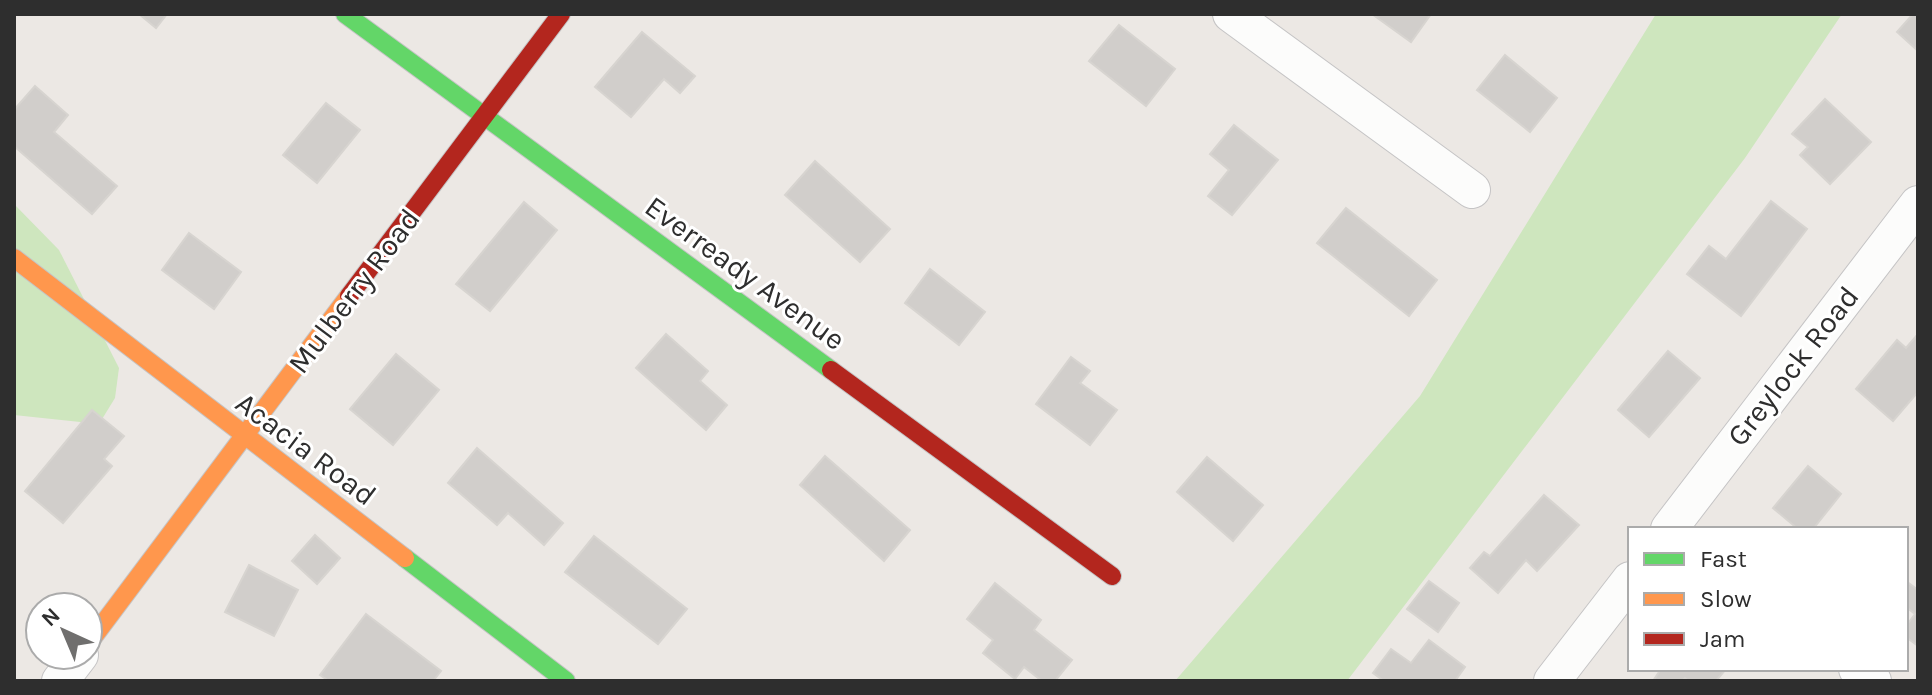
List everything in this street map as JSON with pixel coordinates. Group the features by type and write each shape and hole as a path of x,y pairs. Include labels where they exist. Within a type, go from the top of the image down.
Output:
{"street":[{"name":"Everready Avenue","path":"345,14 1112,576"},
{"name":"Mulberry Road","path":"104,623 561,14"},
{"path":"1231,14 1472,190"},
{"name":"Greylock Road","path":"1672,527 1918,204"},
{"name":"Acacia Road","path":"14,258 244,438 566,681"},
{"path":"1552,681 1628,583"}],"green space":[{"path":"1656,14 1842,14 1745,158 1347,681 1175,681 1420,396"},
{"path":"14,204 59,250 119,368 115,398 99,424 14,415"}],"building":[{"path":"139,14 167,14 156,28"},
{"path":"1372,14 1431,14 1411,42"},
{"path":"1913,14 1918,14 1918,51 1897,32"},
{"path":"1119,25 1175,69 1146,106 1089,61"},
{"path":"642,32 695,76 680,93 664,79 631,117 595,87"},
{"path":"1505,55 1557,98 1530,132 1477,90"},
{"path":"35,86 68,115 54,132 117,186 92,214 14,146 14,110"},
{"path":"1825,99 1871,142 1830,184 1800,155 1808,147 1792,134"},
{"path":"326,103 360,130 317,183 283,155"},
{"path":"1234,125 1278,160 1232,215 1208,196 1229,170 1210,154"},
{"path":"815,161 890,229 860,262 785,195"},
{"path":"1771,201 1807,229 1741,316 1687,274 1709,246 1726,259"},
{"path":"524,202 557,230 490,311 456,284"},
{"path":"1346,208 1437,280 1409,316 1317,243"},
{"path":"189,233 241,272 214,309 162,270"},
{"path":"930,269 985,312 959,345 905,303"},
{"path":"666,334 708,371 700,381 727,405 706,430 636,368"},
{"path":"1918,334 1918,392 1893,421 1856,389 1897,340 1906,348"},
{"path":"1668,351 1700,378 1649,437 1618,410"},
{"path":"396,354 439,390 393,445 350,409"},
{"path":"1071,357 1090,371 1080,383 1117,410 1090,445 1036,404"},
{"path":"92,410 124,436 104,459 112,466 63,523 25,491"},
{"path":"477,448 563,523 544,545 508,513 497,525 448,483"},
{"path":"825,456 910,530 884,561 800,485"},
{"path":"1207,457 1263,505 1233,541 1177,492"},
{"path":"1808,466 1841,494 1815,527 1796,527 1773,508"},
{"path":"1544,495 1579,525 1537,571 1526,560 1498,593 1470,568 1484,552 1490,556"},
{"path":"315,535 340,558 317,584 292,561"},
{"path":"594,536 687,609 658,644 565,572"},
{"path":"249,565 298,590 274,636 225,612"},
{"path":"1429,581 1459,603 1438,632 1407,609"},
{"path":"1908,582 1918,590 1918,646 1908,638 1908,623 1915,614 1908,609"},
{"path":"995,583 1041,620 1034,630 1072,660 1055,681 1042,681 1024,667 1015,679 983,653 993,640 967,619"},
{"path":"366,614 441,671 433,681 329,681 320,675"},
{"path":"1429,640 1465,667 1455,681 1384,681 1373,673 1391,649 1411,663"},
{"path":"1660,671 1724,671 1716,681 1689,681 1685,678 1682,681 1653,681"}],"traffic: fast":[{"path":"345,14 831,370"},
{"path":"405,558 566,681"}],"traffic: slow":[{"path":"14,258 405,558"},
{"path":"104,623 349,296"}],"traffic: jam":[{"path":"349,296 561,14"},
{"path":"831,370 1112,576"}]}
